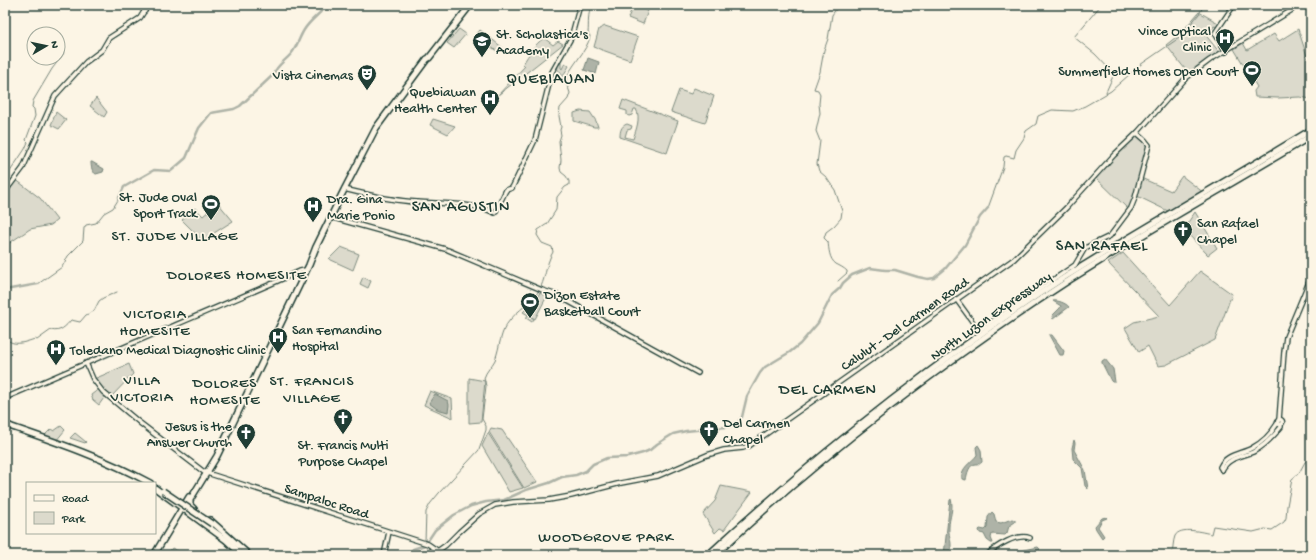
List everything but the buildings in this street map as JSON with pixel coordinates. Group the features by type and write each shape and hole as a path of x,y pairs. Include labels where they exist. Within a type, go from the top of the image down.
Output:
{"highway":[{"path":"155,555 187,507 204,471 217,456 311,254 316,247 376,128 426,59 429,58 469,5"},
{"name":"North Luzon Expressway","path":"708,555 765,504 843,438 919,379 981,334 1105,252 1311,130"},
{"name":"North Luzon Expressway","path":"715,555 766,509 841,446 922,383 996,330 1102,260 1311,136"},
{"path":"5,426 12,427 85,452 148,482"},
{"path":"5,426 118,468 144,482"},
{"path":"158,489 224,533"},
{"path":"158,489 216,525 249,555"},
{"path":"173,498 182,501 187,507 187,512 226,540 242,555"},
{"path":"212,525 226,540"}],"street":[{"path":"139,5 145,11"},
{"path":"5,192 23,168 38,138 42,124 53,99 88,60 102,50 109,38 140,18 148,5"},
{"path":"344,189 409,202 483,208 495,213 506,190 512,188 535,140 552,72 571,38 580,5"},
{"path":"1003,5 1008,8 1011,5"},
{"path":"1226,52 1215,33 1234,5"},
{"name":"Calulut - Del Carmen Road","path":"439,550 479,514 495,505 513,502 549,500 658,476 707,454 747,447 998,271 1021,253 1061,214 1096,174 1186,78 1207,62 1226,52 1292,10 1296,5"},
{"path":"956,299 975,326 981,329 1075,265 1083,250 1087,247 1110,236 1133,205 1149,145 1146,140 1136,133"},
{"path":"330,217 437,246 440,245 446,249 568,300 698,373"},
{"path":"5,398 256,290 304,271"},
{"path":"1311,277 1286,337 1279,422 1281,427 1268,442 1254,451 1231,459 1226,463 1222,470 1220,469 1224,460 1250,449 1264,440 1279,422 1286,344 1291,328 1311,283"},
{"name":"Sampaloc Road","path":"86,363 93,379 102,392 140,424 204,471 425,543 439,550 444,555"},
{"path":"384,555 389,532"},
{"path":"988,555 997,546 1007,541 1022,537 1029,538"}],"green space":[{"path":"633,6 648,11 643,24 628,18"},
{"path":"1199,12 1220,24 1218,28 1214,26 1211,31 1209,29 1204,33 1220,53 1189,74 1166,45 1181,33"},
{"path":"605,26 638,37 630,60 594,47 599,29"},
{"path":"459,29 466,34 454,48 447,43"},
{"path":"1298,29 1311,68 1311,99 1300,97 1255,97 1254,91 1257,87 1234,49 1243,43 1247,50 1274,34 1279,41"},
{"path":"480,30 503,48 499,53 476,35"},
{"path":"544,38 553,45 558,41 563,44 498,95 525,66 523,64 530,53"},
{"path":"557,62 559,64 561,63 562,69 565,63 569,66 564,74 565,84 562,83 561,73 555,65"},
{"path":"694,88 714,96 705,123 671,112 679,90 691,94"},
{"path":"96,98 107,112 104,117 90,106"},
{"path":"623,100 678,121 667,153 620,137 621,129 627,124 632,126 631,129 627,130 625,137 633,139 638,120 636,109 634,109 632,115 629,116 627,115 627,111 620,109"},
{"path":"580,111 590,112 598,127 574,121 574,113"},
{"path":"56,112 66,120 59,129 51,125"},
{"path":"433,119 455,126 448,134 430,125"},
{"path":"1136,134 1148,145 1136,193 1129,210 1095,177"},
{"path":"1182,176 1204,193 1170,212 1137,196 1141,178 1171,191"},
{"path":"15,179 40,198 57,220 51,225 30,229 5,246 5,192"},
{"path":"218,203 233,221 203,240 182,220 195,208 203,216"},
{"path":"1195,212 1217,248 1208,255 1186,232 1185,227"},
{"path":"341,247 359,254 353,270 329,259"},
{"path":"1123,253 1170,305 1200,271 1232,294 1215,340 1166,365 1158,366 1148,346 1139,352 1125,328 1134,322 1159,316 1108,263"},
{"path":"363,277 371,281 368,288 360,284"},
{"path":"540,293 547,296 535,319 530,316 534,319 532,322 526,318 528,315 523,312"},
{"path":"129,364 133,374 111,397 100,388 94,379"},
{"path":"469,378 485,381 481,422 469,423"},
{"path":"99,389 106,395 99,405 93,400 91,395"},
{"path":"430,391 452,399 453,418 424,405"},
{"path":"61,426 65,430 56,441 44,436 51,429 54,431"},
{"path":"491,428 502,430 537,482 524,488 489,432"},
{"path":"75,433 86,442 85,443 70,438"},
{"path":"488,433 523,488 509,492 482,446"},
{"path":"721,486 752,492 724,530 720,528 715,533 703,514 715,501"},
{"path":"172,548 185,555 167,555"}],"shaded area":[{"path":"588,58 599,62 596,74 584,70"},
{"path":"91,162 104,169 103,172 96,174 92,169"},
{"path":"1053,301 1061,302 1069,307 1053,319 1052,316 1061,306"},
{"path":"1049,335 1052,335 1064,351 1063,355 1060,355"},
{"path":"1105,359 1113,369 1115,382 1111,381 1102,363"},
{"path":"435,394 448,401 448,412 437,409 429,403"},
{"path":"1074,440 1074,450 1085,470 1088,489 1085,486 1082,468 1073,459 1072,448"},
{"path":"978,445 981,450 982,462 979,464 974,464 969,470 966,480 962,479 964,469 977,455 976,447"},
{"path":"951,499 952,506 949,531 951,546 949,555 944,555 950,500"},
{"path":"992,512 996,522 1001,523 1012,519 1015,520 1015,522 1009,526 1005,535 992,534 991,538 993,543 991,543 987,540 984,534 980,533 979,530 985,530 987,528 988,517"},
{"path":"1102,518 1107,518 1102,520 1098,527 1104,536 1102,538 1095,526"},
{"path":"1038,547 1040,549 1034,555 1013,555 1025,550"}],"waterway":[{"path":"118,200 124,187 154,170 171,171 186,158 199,128 211,113 234,109 240,106 273,75 293,51 306,26 327,5"},
{"path":"425,541 426,512 430,504 479,450 486,430 486,426 482,419 486,386 484,378 495,360 504,329 513,316 532,300 538,292 543,283 548,262 553,252 552,247 542,243 537,235 538,230 547,224 556,210 557,197 565,187 569,185 569,181 561,172 560,168 560,108 568,99 570,93 566,82 570,71 586,48 590,36 588,33 589,15 592,5"},
{"path":"837,5 832,15 820,72 814,89 818,90 820,94 820,113 816,131 820,141 817,164 819,171 826,177 835,190 842,211 841,218 826,232 824,238 828,242 830,254 834,262 847,271 847,273 838,281"},
{"path":"1101,5 1074,37 1095,54 1114,74 1106,92"},
{"path":"988,208 1003,167 1004,157 1014,158 1016,150 1024,138 1026,131 1036,124 1038,116 1052,110 1073,111 1111,91 1140,65 1179,38 1199,14 1204,5"},
{"path":"5,179 25,149 28,142 26,140 35,116 34,109 32,107 33,101 54,66"},
{"path":"38,284 62,267 68,256 83,241 84,228 86,225 96,223 104,213 113,208 118,200"},
{"path":"408,555 413,549 425,545 435,530 454,515 471,506 486,502 504,500 562,477 576,475 586,471 593,464 607,458 628,457 643,453 650,450 673,434 686,431 726,427 737,423 742,417 747,396 760,373 765,367 800,344 818,323 832,295 852,275 870,268 895,270 928,279 934,278 945,269 965,245 980,217 988,208"},
{"path":"5,290 38,284"},
{"path":"5,337 11,342 15,343 23,343 35,339 37,340 51,330 57,331 67,325 71,320 80,322 86,315 94,311 99,301 117,292"},
{"path":"1172,555 1175,536 1182,531 1192,530 1211,534 1213,526 1253,532 1265,529 1272,530 1284,522 1286,518 1292,479 1299,473 1305,462 1311,459"}],"place":[{"name":"Vince Optical Clinic","path":"1225,55"},
{"name":"St. Scholastica's Academy","path":"482,58"},
{"name":"Summerfield Homes Open Court","path":"1252,87"},
{"name":"Vista Cinemas","path":"367,91"},
{"name":"Quebiawan Health Center","path":"490,116"},
{"name":"St. Jude Oval Sport Track","path":"211,221"},
{"name":"Dra. Gina Marie Ponio","path":"313,223"},
{"name":"San Rafael Chapel","path":"1183,247"},
{"name":"Dizon Estate Basketball Court","path":"530,319"},
{"name":"San Fernandino Hospital","path":"278,354"},
{"name":"Toledano Medical Diagnostic Clinic","path":"56,366"},
{"name":"St. Francis Multi Purpose Chapel","path":"343,435"},
{"name":"Del Carmen Chapel","path":"709,447"},
{"name":"Jesus is the Answer Church","path":"246,450"}],"district":[{"name":"QUEBIAUAN","path":"551,77"},
{"name":"SAN AGUSTIN","path":"461,205"},
{"name":"ST. JUDE VILLAGE","path":"175,235"},
{"name":"SAN RAFAEL","path":"1102,244"},
{"name":"DOLORES HOMESITE","path":"237,274"},
{"name":"VICTORIA HOMESITE","path":"155,322"},
{"name":"VILLA VICTORIA","path":"142,388"},
{"name":"ST. FRANCIS VILLAGE","path":"312,388"},
{"name":"DEL CARMEN","path":"828,388"},
{"name":"DOLORES HOMESITE","path":"225,390"},
{"name":"WOODGROVE PARK","path":"606,536"}]}
